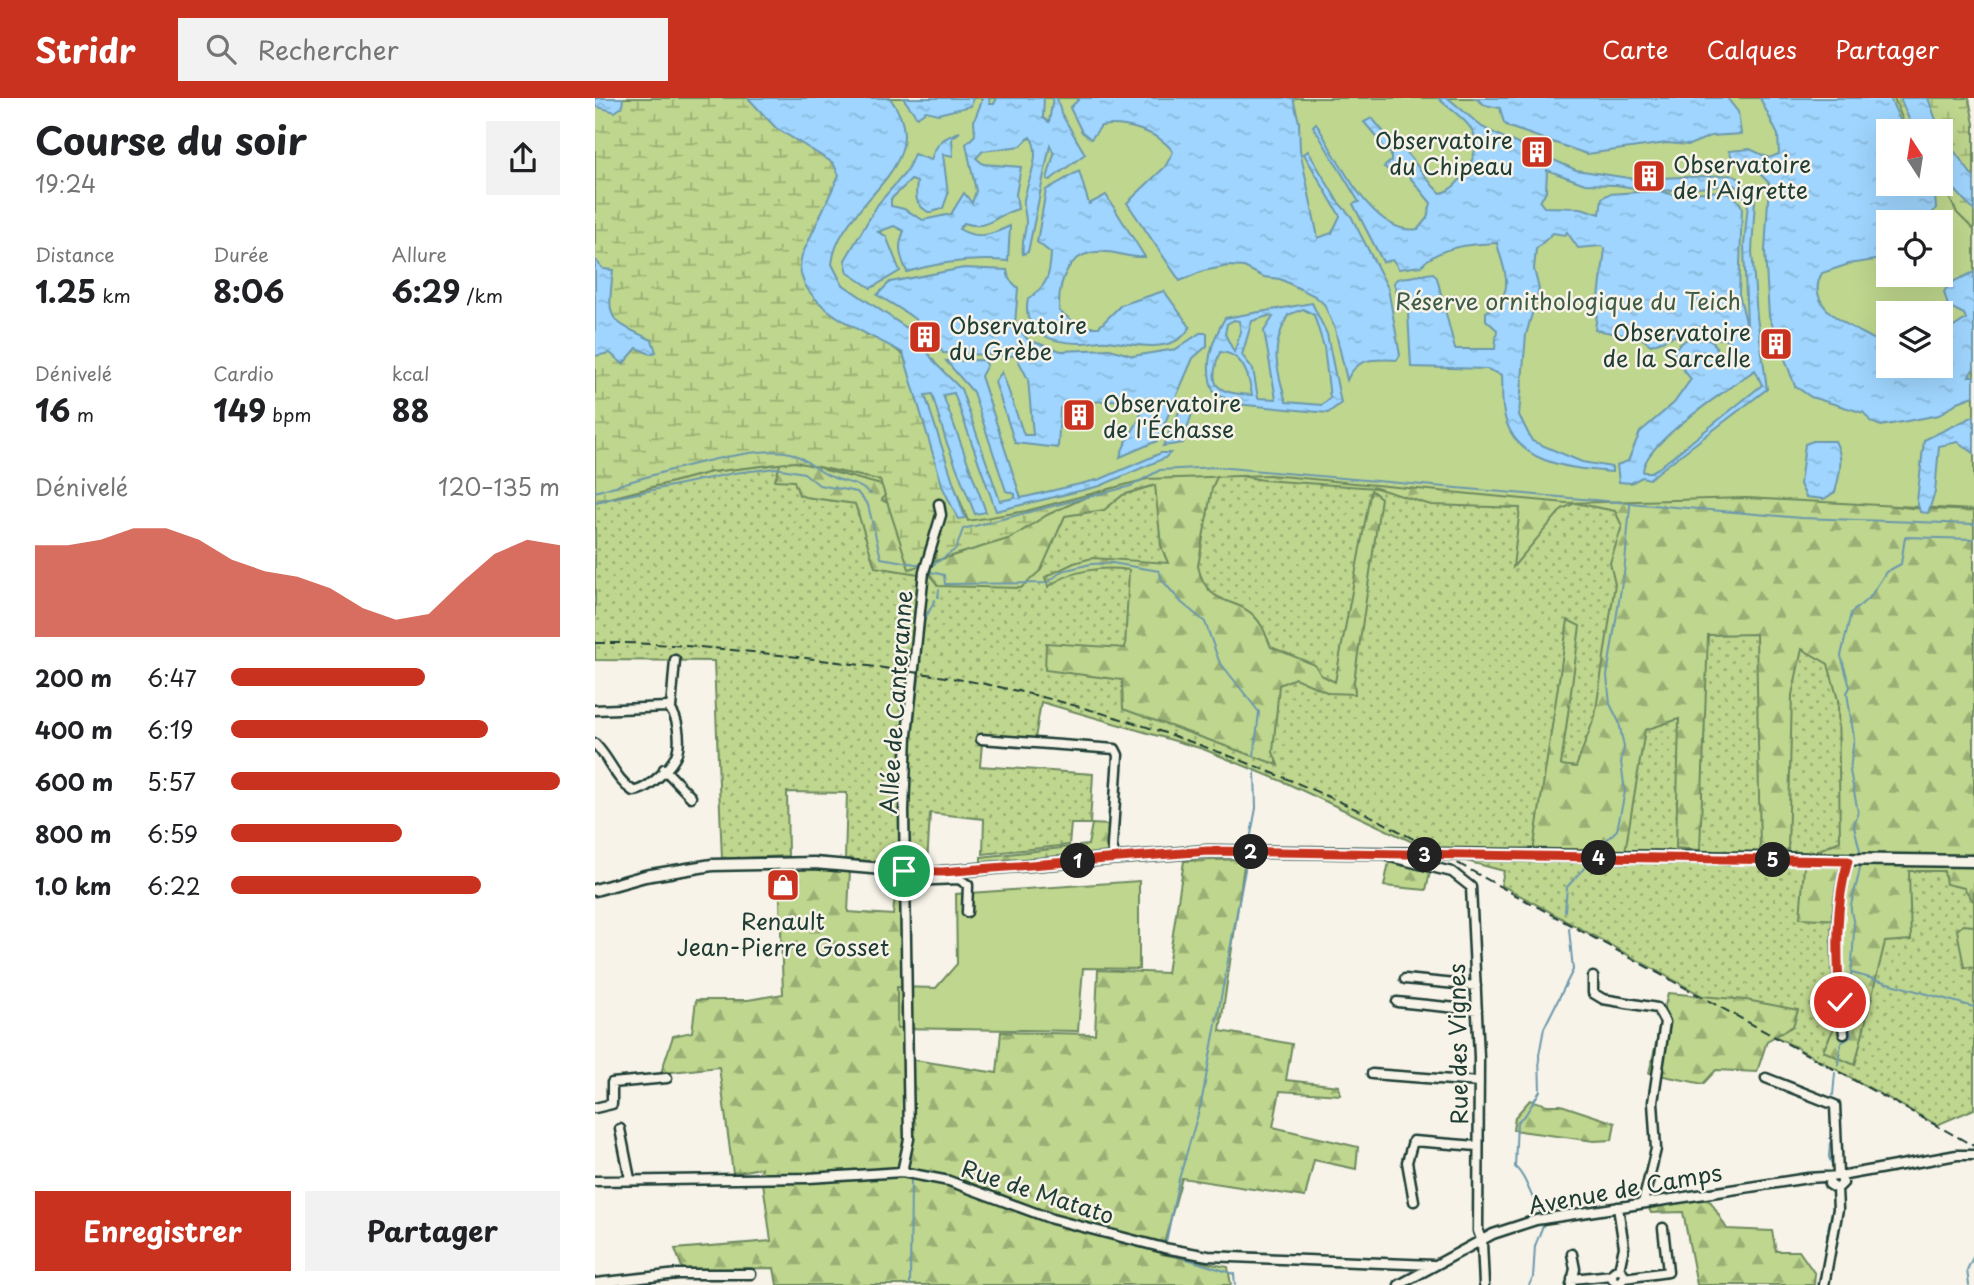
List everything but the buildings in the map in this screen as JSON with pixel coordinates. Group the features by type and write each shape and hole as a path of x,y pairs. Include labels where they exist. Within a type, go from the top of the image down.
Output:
{"main road":[{"path":"595,890 661,873 712,865 814,863 959,875 1208,851 1974,861"}],"street":[{"name":"Allée de Canteranne","path":"902,1172 909,1139 904,871 907,735 925,567 941,515 939,504"},
{"path":"595,744 606,756 615,775 633,791 645,788 675,758 678,748 675,716 671,708 675,660"},
{"path":"595,710 664,706 671,708"},
{"path":"981,740 1115,749 1118,755 1112,846 1115,858"},
{"path":"664,769 691,797"},
{"name":"Rue des Vignes","path":"1383,854 1458,875 1471,887 1479,1082 1478,1231 1481,1240 1483,1285"},
{"path":"1427,867 1429,855"},
{"path":"1429,855 1437,868"},
{"path":"1844,1034 1838,971 1842,886 1848,861"},
{"path":"910,881 959,875 968,885 967,912"},
{"path":"1594,977 1593,993 1603,999 1657,1008 1665,1023 1653,1102 1656,1149 1643,1203"},
{"path":"1405,979 1476,986"},
{"path":"1397,1002 1477,1010"},
{"path":"1372,1074 1479,1082"},
{"path":"595,1108 613,1104 613,1083 667,1078"},
{"path":"1766,1078 1835,1105 1838,1209 1823,1285"},
{"path":"620,1129 630,1179"},
{"path":"1414,1200 1407,1162 1413,1141 1477,1146"},
{"name":"Avenue de Camps","path":"1399,1285 1481,1240 1536,1220 1643,1203 1838,1180 1858,1170 1957,1155 1974,1155"},
{"name":"Rue de Matato","path":"595,1181 809,1178 902,1172 949,1181 1052,1219 1164,1248 1208,1256 1433,1265"},
{"path":"1618,1207 1625,1247 1618,1278"},
{"path":"1572,1254 1572,1282 1668,1272 1663,1228"},
{"path":"595,1273 597,1284 678,1274 751,1274"}],"green space":[{"name":"Réserve ornithologique du Teich","path":"595,98 1475,98 1780,342 1876,369 1876,378 1909,378 1974,396 1974,511 1911,508 1547,462 1130,477 1047,515 1011,538 909,569 880,480 795,462 711,472 595,502"},
{"name":"Réserve ornithologique du Teich","path":"767,98 1894,98 1902,119 1876,119 1876,196 1948,196 1957,213 1974,230 1974,510 1746,498 1566,503 1270,475 1147,479 1026,511 968,521 903,355 819,291 851,165"},
{"path":"1890,98 1969,98 1974,124 1974,272 1951,301 1888,301 1888,287 1953,287 1953,210 1941,210 1941,196 1953,196 1953,119 1900,119"},
{"path":"1237,407 1974,511 1974,1109 1937,1125 1501,885 1504,871 1436,853 1284,782 1203,749 1041,702 1034,745 982,743 980,766 1093,774 1090,824 1071,824 1069,845 983,854 984,819 930,813 927,866 845,859 847,793 787,792 788,856 722,859 714,661 595,660 595,502 711,472 795,462 880,480 909,568"},
{"path":"786,446 799,451 825,470 889,487 882,500 912,516 983,450 1935,492 1974,479 1974,902 1964,888 1946,884 1944,871 1909,871 1911,940 1885,942 1855,1065 1823,1051 1843,1009 1842,920 1800,918 1805,856 1840,841 1838,700 1828,664 1802,649 1792,695 1788,850 1760,850 1756,634 1708,635 1700,850 1676,848 1679,719 1645,730 1623,864 1533,852 1568,620 1580,626 1561,765 1576,767 1595,716 1615,584 1610,563 1622,526 1615,511 1575,503 1562,509 1513,567 1520,508 1431,505 1376,488 1263,480 1219,472 1212,488 1198,566 1202,580 1216,596 1249,611 1263,628 1271,647 1315,665 1321,675 1335,682 1371,490 1381,498 1354,681 1355,694 1329,693 1295,678 1279,685 1273,752 1278,765 1123,709 1122,680 1045,670 1046,643 1125,648 1129,570 1108,569 1076,573 1048,587 1045,577 1074,563 1092,558 1168,563 1161,546 1155,485 1123,495 1104,510 1065,516 1041,570 1021,588 938,586 931,576 875,567 855,504 805,497 799,495 794,481 775,480"},
{"path":"1092,824 1109,825 1108,854 981,865 981,857 1088,845"},
{"path":"1245,859 1220,1031 1292,1044 1286,1080 1339,1086 1340,1095 1280,1091 1273,1127 1358,1147 1356,1169 1314,1160 1305,1197 1182,1178 1161,1254 1228,1267 1231,1285 777,1285 774,1268 683,1270 675,1249 771,1241 761,1168 733,1173 719,1067 661,1073 673,1036 692,1032 696,1000 748,1000 783,994 779,868 850,870 848,912 893,915 896,883 903,885 908,1059 997,1073 1001,1032 1095,1034 1098,970 1167,973 1184,861"},
{"path":"1389,862 1430,872 1426,890 1384,886"},
{"path":"1139,881 1139,969 1083,968 1078,1031 897,1028 897,987 936,988 957,964 956,894"},
{"path":"1963,925 1974,926 1974,968 1964,967 1957,930"},
{"path":"1668,993 1746,1000 1798,1010 1793,1026 1767,1041 1757,1072 1716,1070 1703,1084 1649,1073"},
{"path":"1530,1100 1547,1105 1561,1105 1615,1123 1612,1140 1594,1141 1513,1130 1515,1117"},
{"path":"1702,1198 1711,1202 1727,1229 1772,1231 1776,1251 1799,1251 1815,1274 1814,1285 1697,1285 1683,1212 1651,1213 1648,1206"}],"water":[{"path":"595,98 623,98 622,107 615,112 595,106"},
{"path":"748,98 890,98 902,122 903,144 896,164 838,242 832,264 842,284 914,333 936,364 961,389 1000,501 1015,498 1015,494 1006,491 973,392 946,361 984,360 987,365 981,376 1021,498 1101,479 1161,453 1170,453 1165,458 1100,486 996,511 954,393 943,395 986,512 975,514 946,441 932,394 925,395 965,518 958,519 943,488 903,353 835,315 807,288 801,272 802,255 839,175 833,163 776,128"},
{"path":"903,98 973,98 971,106 938,114 926,111 917,117"},
{"path":"983,98 989,98 990,104 994,104 997,98 1044,98 1043,118 1049,122 1053,98 1057,98 1061,113 1085,154 1050,180 1047,179 1054,154 1050,145 1028,252 1023,254 1026,222 1024,200 1035,159 1034,144 1030,137 1021,146 983,151 976,158 983,164 1021,167 1016,194 1018,209 986,224 964,223 959,229 985,235 1010,226 1008,261 957,262 907,272 900,252 904,231 894,226 878,232 886,236 900,271 871,288 848,273 845,260 878,204 907,171 914,154 931,160 941,142 960,132 952,138 953,156 943,154 948,194 943,208 930,213 921,207 916,197 917,182 911,180 891,199 891,206 904,209 923,220 951,214 964,193 972,203 976,191 966,144 975,135 974,121"},
{"path":"1080,98 1293,98 1299,122 1300,150 1318,238 1332,233 1340,216 1304,154 1308,151 1338,202 1351,216 1388,288 1400,355 1397,360 1361,363 1347,380 1335,329 1324,304 1315,296 1280,279 1264,277 1244,267 1228,266 1203,271 1180,281 1127,203 1165,167 1173,152 1160,139 1130,127 1101,126 1091,139 1082,132 1070,108"},
{"path":"1438,98 1448,98 1482,127 1576,170 1635,179 1733,175 1740,179 1755,199 1752,251 1757,317 1767,389 1649,479 1642,477 1631,483 1619,482 1617,465 1628,461 1640,432 1674,403 1691,379 1677,362 1673,350 1687,339 1711,340 1716,346 1720,363 1725,357 1729,340 1682,333 1651,345 1641,338 1595,330 1605,249 1601,246 1578,248 1567,232 1565,235 1553,233 1536,249 1534,269 1539,289 1526,335 1519,415 1532,441 1582,462 1612,467 1612,472 1562,465 1531,453 1519,444 1504,413 1502,375 1487,369 1411,367 1408,312 1399,300 1394,283 1397,279 1433,273 1437,278 1455,349 1495,349 1497,330 1486,320 1486,312 1502,297 1506,282 1497,243 1446,250 1428,259 1421,266 1399,269 1393,260 1383,262 1353,204 1359,202 1313,126 1316,123 1345,173 1371,208 1402,228 1418,229 1427,218 1431,203 1399,164 1390,171 1384,167 1391,161 1391,153 1383,151 1381,142 1364,122 1372,118 1387,136 1398,142 1441,193 1462,178 1472,160 1476,142 1467,124","holes":["1547,170 1585,184 1616,185 1654,191 1609,194 1602,198 1600,214 1581,208 1544,207 1540,202 1546,191","1735,185 1748,203 1744,246 1747,326 1739,294 1742,207 1735,198 1717,191 1682,194 1661,191","1755,370 1762,385 1660,467 1651,472 1643,472 1647,460 1671,432"]},
{"path":"1475,98 1727,98 1738,112 1741,134 1711,136 1689,145 1667,143 1587,154 1509,127 1504,123 1500,108 1485,105"},
{"path":"1760,98 1890,98 1900,119 1876,119 1876,196 1935,196 1936,208 1876,210 1876,260 1849,264 1822,273 1818,286 1819,297 1834,316 1876,340 1876,378 1953,378 1953,327 1966,319 1964,314 1953,308 1953,301 1947,301 1944,292 1947,287 1953,287 1953,282 1974,272 1974,368 1969,376 1974,376 1974,396 1958,402 1939,415 1881,426 1871,422 1864,413 1811,397 1795,386 1769,316 1765,251 1769,183 1752,166 1733,160 1729,151 1750,149 1769,158 1779,154 1778,135"},
{"path":"1900,98 1928,98 1936,119 1909,119"},
{"path":"1953,149 1974,178 1974,211 1953,187"},
{"path":"1079,171 1089,204 1106,195 1145,257 1107,252 1083,255 1074,261 1063,277 1059,311 1081,327 1099,327 1121,305 1164,291 1190,327 1174,342 1152,346 1105,341 1070,343 1041,334 1029,320 1028,299 1043,285 1050,268 1051,253 1037,242 1046,190"},
{"path":"595,259 603,269 613,270 610,299 613,316 625,327 652,340 656,352 650,354 637,348 623,364 610,353 595,356"},
{"path":"964,268 1007,270 1009,279 1018,288 1015,324 1028,340 1061,351 1110,349 1133,356 1176,349 1200,333 1207,333 1207,346 1193,358 1157,441 1120,457 1143,405 1112,400 1060,408 1058,448 1015,443 995,382 1002,372 1024,435 1033,435 1028,379 1016,356 943,353 923,326 877,295 890,282"},
{"path":"1312,303 1327,334 1341,403 1328,413 1236,404 1214,393 1209,374 1210,355 1225,318","holes":["1303,309 1314,315 1324,347 1330,398 1322,405 1286,402 1277,348 1288,315","1273,317 1264,331 1276,399 1258,398 1253,369 1242,355 1252,321","1234,320 1239,321 1241,332 1234,352 1225,334 1227,324","1220,352 1234,356 1247,373 1252,395 1231,393 1218,386 1214,374"]},
{"path":"1180,410 1192,413 1183,443 1163,446"},
{"path":"1974,416 1974,453 1958,442 1939,446 1935,492 1928,513 1920,512 1917,501 1924,440"},
{"path":"1813,441 1835,441 1840,453 1840,472 1835,492 1824,499 1806,497 1800,484 1805,444"}],"waterway":[{"path":"595,492 694,464 772,451 795,455 827,475 857,485 871,494"},
{"path":"930,567 956,549 963,529 1131,486 1160,470 1216,467 1801,518 1974,524"},
{"path":"595,502 734,473 776,468 804,473 819,485 857,492 868,505 881,558 921,565"},
{"path":"1624,574 1630,506"},
{"path":"1861,855 1854,826 1858,812 1850,771 1854,738 1847,693 1850,687 1841,656 1851,613 1870,597 1886,572 1901,564 1905,537 1974,539"},
{"path":"930,567 931,572 944,575 945,584 1047,583 1062,571 1091,564 1112,563 1159,571 1162,580 1182,603 1205,622 1219,661 1259,712 1254,756"},
{"path":"1595,851 1617,830 1625,792 1621,762 1624,747 1619,722 1610,704 1607,676 1623,576"},
{"path":"938,597 939,590"},
{"path":"924,621 935,600"},
{"path":"922,637 923,625"},
{"path":"920,653 921,642"},
{"path":"920,658 920,664"},
{"path":"912,727 919,679"},
{"path":"909,775 912,739"},
{"path":"1249,845 1256,808 1255,771"},
{"path":"908,857 910,866"},
{"path":"1166,1242 1179,1179 1201,1104 1247,859"},
{"path":"1565,911 1567,887 1588,864"},
{"path":"1838,1065 1841,1043 1851,1037 1850,996 1854,928 1851,909 1860,868"},
{"path":"1540,1212 1515,1167 1517,1122 1526,1114 1540,1091 1539,1055 1544,1028 1573,970 1569,929"},
{"path":"1852,973 1974,1007"},
{"path":"1833,1095 1835,1073"},
{"path":"1830,1138 1832,1115"},
{"path":"911,1146 913,1128"},
{"path":"1830,1143 1829,1157 1834,1169"},
{"path":"910,1285 911,1178"},
{"path":"1828,1229 1834,1203"},
{"path":"1529,1285 1533,1278 1535,1246 1544,1223"},
{"path":"1827,1234 1827,1247"},
{"path":"1165,1252 1234,1274 1235,1285"},
{"path":"1969,1285 1967,1270 1974,1255"},
{"path":"1819,1285 1823,1269"}],"railway":[{"path":"595,643 727,649 944,677 1040,696 1186,740 1282,777 1375,818 1974,1146"}],"place":[{"name":"Observatoire du Chipeau","path":"1537,152"},
{"name":"Observatoire de l'Aigrette","path":"1649,176"},
{"name":"Observatoire du Grèbe","path":"925,337"},
{"name":"Observatoire de la Sarcelle","path":"1776,344"},
{"name":"Observatoire de l'Échasse","path":"1079,415"},
{"name":"Renault Jean-Pierre Gosset","path":"783,885"}],"route":[{"path":"904,871 929,873 1208,851 1848,861 1842,886 1839,927 1840,1002"}]}
